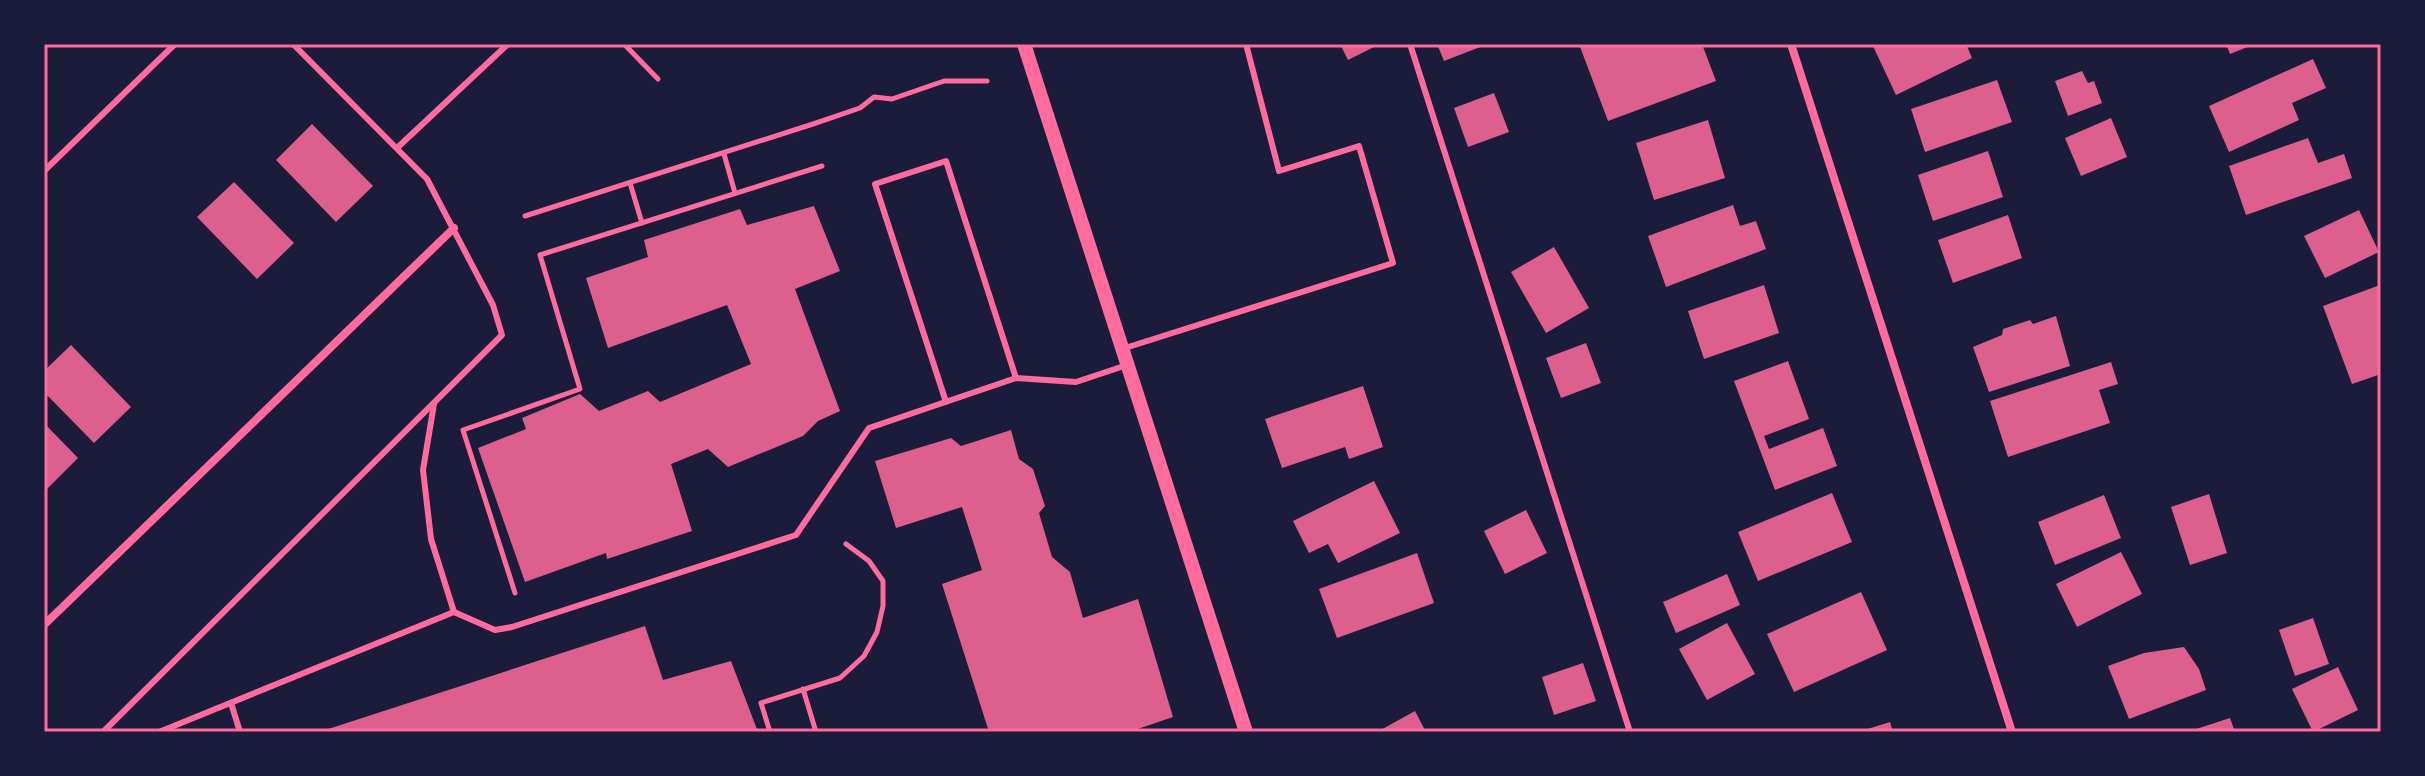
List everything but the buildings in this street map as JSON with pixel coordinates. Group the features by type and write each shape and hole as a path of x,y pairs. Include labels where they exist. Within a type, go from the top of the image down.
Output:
{"street":[{"path":"1024,44 1246,732"},
{"path":"1791,44 2012,732"},
{"path":"44,625 454,228"}],"lane":[{"path":"44,171 175,44"},
{"path":"103,732 502,335 493,305 427,179 293,44"},
{"path":"397,148 508,44"},
{"path":"1121,350 1393,263 1359,146 1279,171 1246,44"},
{"path":"1410,44 1630,732"},
{"path":"946,402 875,184 946,161 1016,378"},
{"path":"159,732 454,612 495,630 512,627 796,535 869,428 1016,378 1076,382 1127,365"},
{"path":"434,402 423,470 431,539 454,612"},
{"path":"231,703 240,732"}],"path":[{"path":"624,44 658,79"},
{"path":"525,216 860,108 874,97 892,99 944,81 987,81"},
{"path":"724,154 735,193"},
{"path":"515,593 463,430 580,389 540,255 822,166"},
{"path":"630,183 642,223"},
{"path":"770,732 761,703 840,678 864,656 877,632 883,606 883,581 869,561 846,544"},
{"path":"803,689 816,732"}]}
